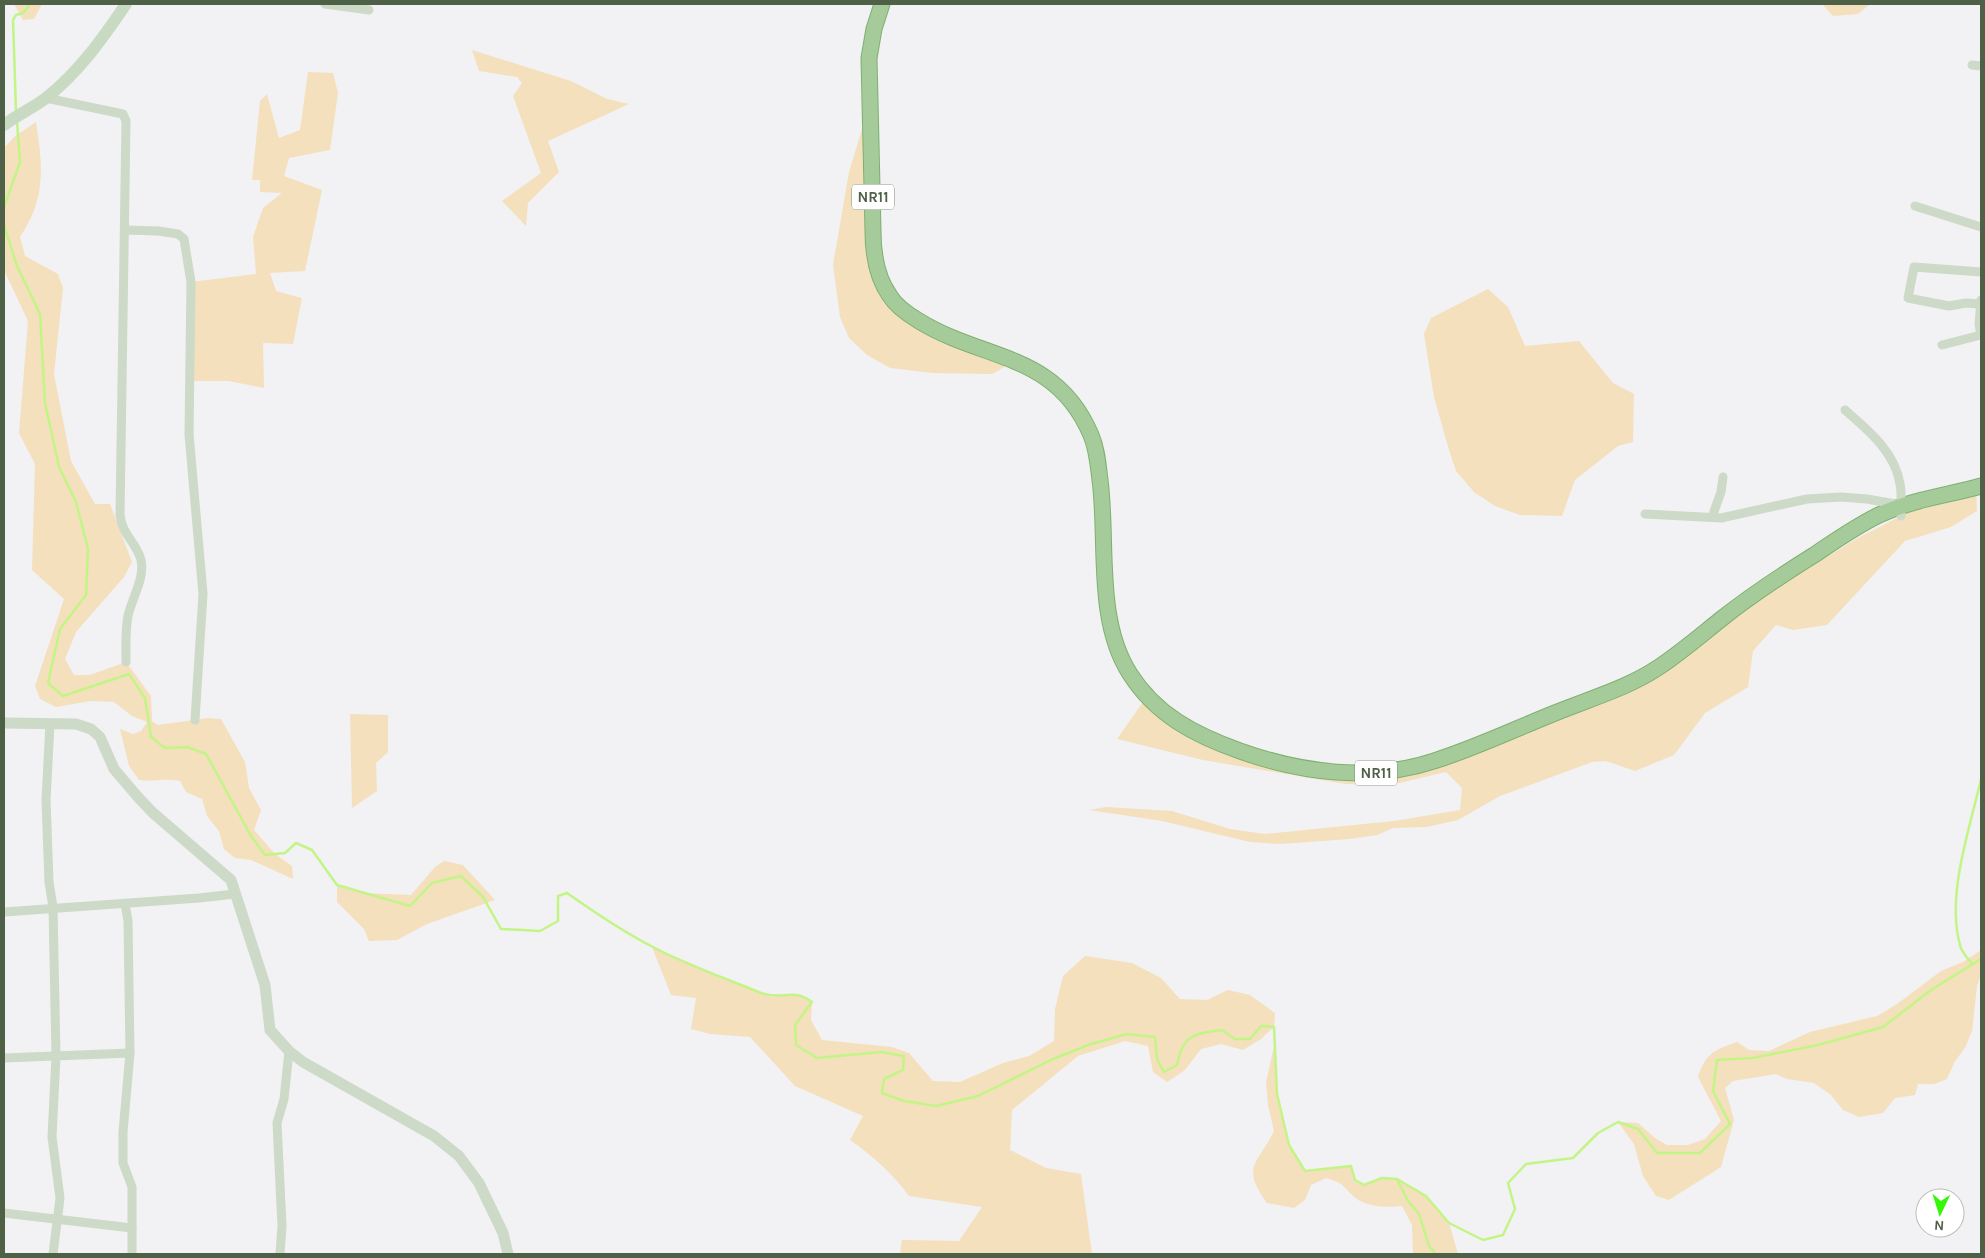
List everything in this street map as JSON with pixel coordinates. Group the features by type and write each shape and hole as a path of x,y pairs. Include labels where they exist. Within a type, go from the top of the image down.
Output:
{"highway":[{"name":"NR11","path":"882,4 874,29 869,58 873,250 879,271 890,296 911,316 939,334 970,343 1032,369 1049,379 1074,404 1092,436 1096,451 1102,492 1105,576 1110,619 1116,645 1129,673 1143,692 1163,713 1187,729 1256,757 1319,770 1376,773 1434,761 1657,669 1785,573 1874,518 1901,510 1924,498 1981,486"}],"main road":[{"path":"12,119 46,98 76,70 103,38 126,4"}],"street":[{"path":"325,4 369,10"},
{"path":"46,98 123,114 126,121 120,515 121,527 141,559 137,591 128,615 126,662"},
{"path":"1915,206 1981,227"},
{"path":"124,230 158,231 178,234 184,239 191,282 189,434 203,594 195,720"},
{"path":"1942,345 1981,335 1980,302 1949,306 1908,298 1914,267 1981,272"},
{"path":"1645,514 1712,517 1743,514 1807,499 1824,498 1867,498 1901,510 1900,483 1889,456 1876,437 1845,410"},
{"path":"1712,517 1721,492 1723,477"},
{"path":"4,723 76,724 85,726 100,737 114,769 130,789 152,812 231,880 265,985 270,1030 289,1051 303,1062 434,1136 459,1156 479,1183 502,1233 508,1254"},
{"path":"50,724 46,800 49,882 53,907 56,1056 52,1137 60,1198 52,1254"},
{"path":"4,912 235,894"},
{"path":"125,904 128,922 130,1053 123,1132 124,1163 132,1187 132,1254"},
{"path":"280,1254 282,1226 277,1123 284,1099 289,1051"},
{"path":"4,1058 130,1053"},
{"path":"4,1214 132,1228"}],"shaded area":[{"path":"14,4 41,4 41,6 34,19 23,20"},
{"path":"1822,4 1870,4 1858,14 1833,16"},
{"path":"472,50 571,81 607,99 629,104 548,141 559,172 528,203 526,226 502,201 541,173 513,96 522,83 517,77 479,71"},
{"path":"308,72 333,73 338,93 330,150 289,158 284,176 322,190 305,271 270,273 276,291 302,298 293,344 263,343 264,388 229,381 191,381 191,282 256,274 253,237 263,208 282,193 260,192 260,180 252,180 260,101 267,94 279,138 300,130"},
{"path":"869,106 879,271 911,316 1019,359 992,374 933,373 890,368 867,355 849,338 840,317 833,265 849,172"},
{"path":"36,122 41,168 40,182 34,209 20,237 25,256 58,274 63,288 54,374 71,461 95,504 110,504 132,562 124,577 76,632 65,659 74,675 90,675 126,662 151,696 152,721 158,725 208,718 221,719 245,762 249,788 261,810 254,830 275,854 292,866 293,879 251,860 235,858 224,849 219,831 207,816 202,799 186,792 180,781 139,780 129,766 120,729 133,734 141,731 147,722 132,716 114,702 91,701 56,707 40,699 35,686 64,599 32,570 35,464 19,433 28,321 4,270 4,148 14,137"},
{"path":"1488,289 1508,307 1525,346 1579,341 1613,383 1634,394 1633,442 1618,446 1575,480 1562,516 1520,515 1495,506 1474,492 1456,471 1449,450 1434,397 1424,334 1431,318"},
{"path":"1976,490 1977,511 1951,527 1905,541 1827,625 1793,630 1776,625 1753,651 1748,687 1705,713 1674,755 1635,771 1606,761 1592,762 1500,796 1458,820 1427,827 1393,828 1377,835 1350,839 1279,844 1250,842 1162,821 1089,810 1106,807 1172,811 1230,829 1265,834 1394,821 1460,810 1462,788 1446,772 1391,785 1345,784 1203,760 1117,739 1145,699 1181,729 1353,777 1568,715 1856,539 1938,497"},
{"path":"350,714 388,715 388,752 376,763 377,791 352,808"},
{"path":"444,861 463,865 495,900 427,924 397,940 369,941 364,929 337,902 337,885 362,893 411,895 435,867"},
{"path":"652,947 771,997 800,994 812,1002 811,1020 822,1040 892,1047 909,1053 933,1081 960,1082 1003,1063 1029,1056 1054,1041 1055,1009 1063,976 1085,956 1132,963 1161,978 1180,999 1207,1000 1228,990 1250,995 1275,1013 1274,1027 1261,1039 1243,1050 1221,1044 1201,1049 1185,1070 1167,1082 1153,1072 1148,1046 1125,1041 1078,1056 1012,1110 1010,1150 1046,1168 1081,1174 1092,1254 900,1254 902,1240 959,1241 982,1207 909,1196 882,1166 850,1140 863,1116 795,1086 750,1037 710,1034 691,1029 696,998 671,995"},
{"path":"1981,950 1981,974 1977,986 1972,1031 1965,1048 1955,1061 1947,1079 1934,1084 1918,1084 1915,1095 1895,1098 1883,1113 1859,1117 1843,1110 1831,1095 1814,1083 1787,1079 1776,1074 1733,1081 1725,1088 1734,1120 1721,1167 1669,1200 1656,1196 1643,1176 1634,1144 1618,1122 1638,1123 1655,1138 1667,1145 1688,1145 1705,1139 1721,1121 1698,1077 1708,1057 1717,1050 1737,1042 1749,1050 1769,1051 1810,1032 1877,1016 1897,1004 1941,971 1963,962"},
{"path":"1275,1042 1277,1094 1289,1145 1305,1171 1351,1166 1355,1180 1364,1185 1382,1178 1397,1179 1426,1196 1449,1223 1458,1254 1413,1254 1412,1225 1402,1206 1382,1207 1363,1202 1352,1195 1341,1184 1326,1178 1311,1185 1305,1200 1294,1208 1267,1203 1254,1181 1253,1173 1254,1166 1274,1131 1268,1105 1266,1082"}],"waterway":[{"path":"16,111 13,20 16,15 23,13 28,7 27,4"},
{"path":"4,207 20,162 17,121"},
{"path":"4,225 17,266 40,314 45,403 59,467 76,502 88,549 86,595 60,629 48,683 63,696 129,674 145,698 151,737 165,748 187,747 206,754 251,836 265,855 285,853 296,843 312,850 337,885 410,906 432,883 461,876 483,897 501,929 540,931 558,921 558,896 567,893 629,934 678,959 761,993 775,996 798,995 812,1002 795,1025 796,1045 817,1058 881,1052 904,1056 903,1070 884,1079 882,1093 904,1101 936,1106 978,1096 1053,1059 1091,1044 1127,1034 1155,1037 1157,1059 1164,1072 1177,1065 1183,1047 1191,1037 1222,1030 1235,1039 1250,1039 1261,1026 1274,1027 1277,1094 1289,1145 1305,1171 1351,1166 1355,1180 1364,1185 1382,1178 1397,1179 1408,1201 1419,1214 1429,1246 1436,1254"},
{"path":"1972,964 1961,948 1956,926 1956,905 1961,862 1981,779"},
{"path":"1397,1179 1426,1196 1449,1223 1483,1240 1503,1235 1515,1209 1508,1183 1526,1164 1573,1158 1598,1133 1618,1122 1638,1129 1657,1153 1700,1153 1730,1124 1713,1091 1717,1060 1753,1058 1818,1045 1883,1027 1931,990 1981,959"}]}
